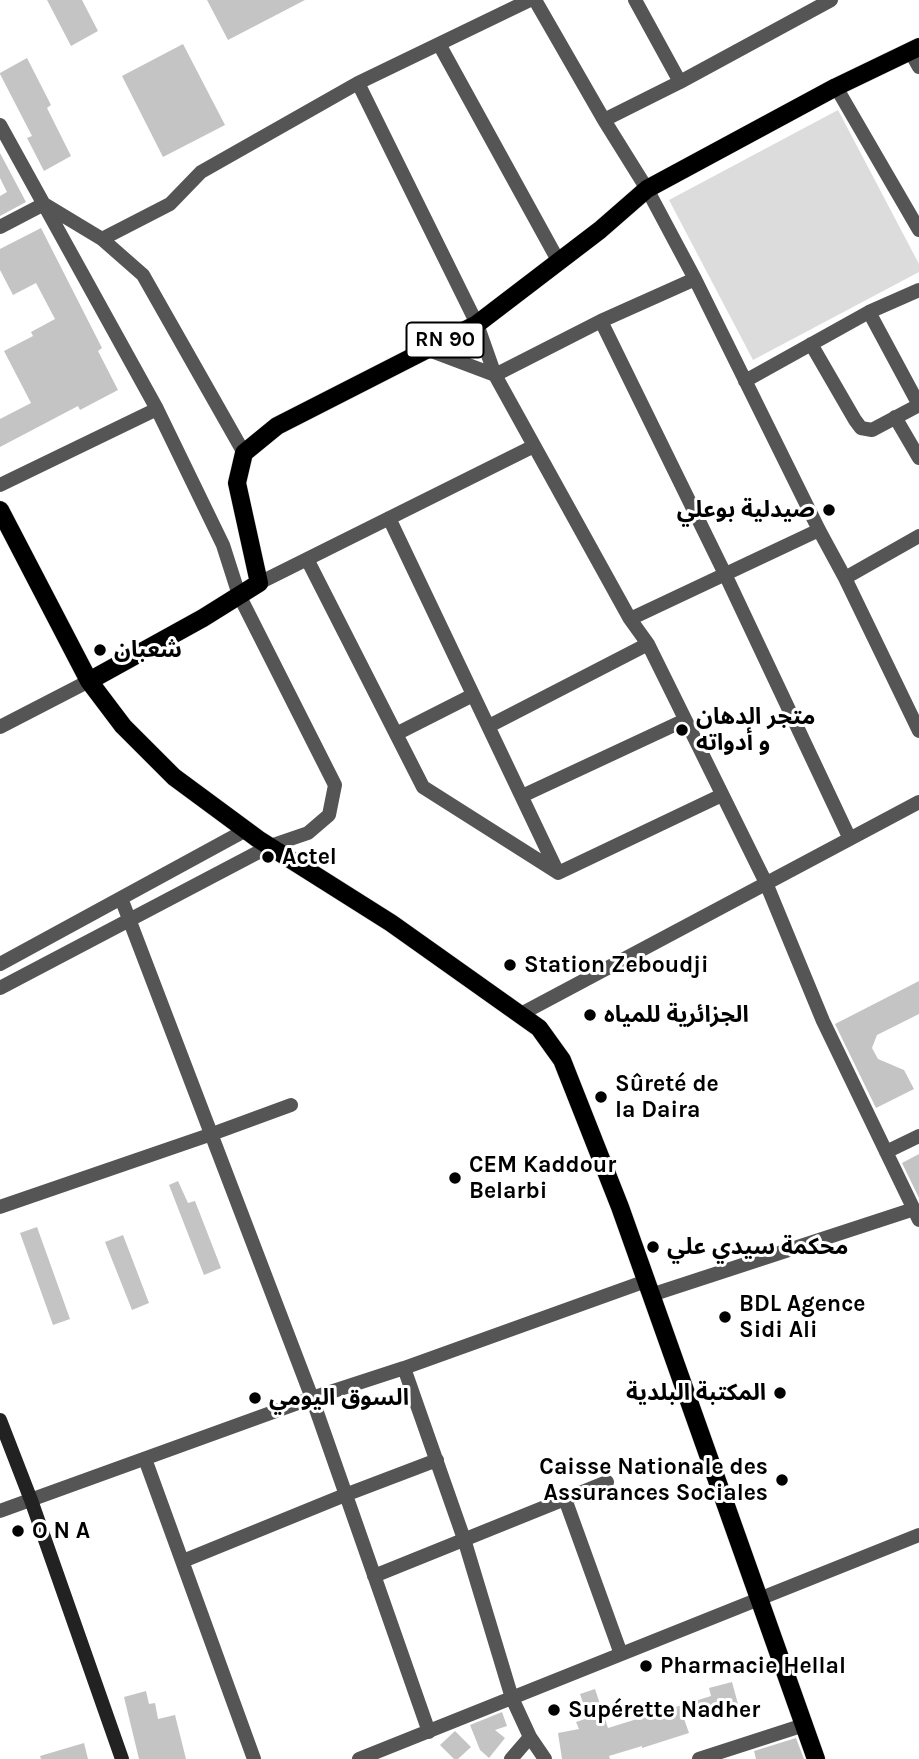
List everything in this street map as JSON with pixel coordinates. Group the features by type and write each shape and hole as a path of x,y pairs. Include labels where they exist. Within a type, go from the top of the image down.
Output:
{"main road":[{"name":"RN 90","path":"244,453 277,426 477,324 600,230 647,189 836,87 916,55"},
{"path":"89,681 203,618 259,583 237,483 244,453"},
{"path":"0,510 89,681 123,726 174,777 246,831 391,923 521,1014 539,1028 562,1060 620,1207 816,1759"},
{"path":"0,1420 122,1759"}],"street":[{"path":"102,239 170,204 201,172 358,83 533,0 647,189 695,279 919,731"},
{"path":"635,0 680,82"},
{"path":"604,120 831,0"},
{"path":"439,44 559,262"},
{"path":"0,1511 312,1398 649,1288 916,1215 823,1021 766,883 648,644 630,619 495,374 477,324 358,83"},
{"path":"836,87 919,230"},
{"path":"0,125 157,409 223,545 239,595 335,785 329,815 308,833 270,846 0,988"},
{"path":"44,204 102,239 143,275 244,453"},
{"path":"0,227 44,204"},
{"path":"426,349 495,374 601,321 695,279"},
{"path":"745,381 869,312 919,290"},
{"path":"811,344 861,428 872,430 919,405 869,312"},
{"path":"601,321 850,838"},
{"path":"0,485 157,409"},
{"path":"895,417 919,458"},
{"path":"259,583 534,446"},
{"path":"389,518 558,873"},
{"path":"630,619 819,530"},
{"path":"845,578 919,536"},
{"path":"307,559 423,787 558,873"},
{"path":"489,726 648,644"},
{"path":"0,727 89,681"},
{"path":"396,734 474,695"},
{"path":"522,796 685,720"},
{"path":"558,873 722,795"},
{"path":"521,1014 919,802"},
{"path":"0,964 246,831"},
{"path":"121,898 312,1398 429,1732"},
{"path":"0,1207 291,1105"},
{"path":"886,1152 919,1136"},
{"path":"404,1368 464,1539 512,1698 530,1737 545,1759"},
{"path":"145,1459 254,1759"},
{"path":"183,1561 437,1460"},
{"path":"374,1576 607,1482"},
{"path":"565,1499 621,1654"},
{"path":"359,1759 919,1535"},
{"path":"699,1759 804,1725"},
{"path":"511,1759 530,1737"}],"shaded area":[{"path":"838,110 919,264 919,272 753,360 669,200"}],"building":[{"path":"47,0 82,0 98,31 71,46"},
{"path":"207,0 305,0 228,40"},
{"path":"183,44 225,125 163,157 122,76"},
{"path":"27,58 51,105 47,108 71,156 44,171 27,138 32,136 0,74"},
{"path":"0,153 26,202 0,216 0,196 7,192 0,178"},
{"path":"41,228 102,348 98,351 118,390 80,410 78,406 0,447 0,419 31,403 4,351 33,336 31,332 55,319 36,283 13,295 0,270 0,249"},
{"path":"919,981 919,1014 877,1035 872,1048 878,1059 904,1070 914,1089 876,1108 835,1024"},
{"path":"919,1154 919,1198 902,1163"},
{"path":"178,1181 188,1203 195,1201 221,1268 204,1275 169,1185"},
{"path":"37,1227 70,1319 53,1325 20,1233"},
{"path":"123,1235 149,1303 132,1310 105,1242"},
{"path":"732,1682 741,1715 719,1720 715,1708 683,1716 689,1733 609,1756 610,1759 562,1759 558,1733 579,1729 576,1722 588,1718 580,1694 595,1689 608,1728 711,1696 709,1688"},
{"path":"146,1691 149,1704 155,1703 158,1719 175,1715 186,1759 139,1759 124,1697"},
{"path":"502,1712 507,1726 495,1730 505,1738 489,1758 480,1750 470,1725"},
{"path":"455,1731 471,1747 458,1759 454,1759 440,1745"},
{"path":"796,1738 804,1759 756,1759 754,1751"},
{"path":"84,1743 88,1759 41,1759 40,1756"}],"place":[{"name":"صيدلية بوعلي","path":"829,510"},
{"name":"شعبان","path":"100,650"},
{"name":"متجر الدهان و أدواته","path":"682,730"},
{"name":"Actel","path":"268,857"},
{"name":"Station Zeboudji","path":"510,965"},
{"name":"الجزائرية للمياه","path":"590,1015"},
{"name":"Sûreté de la Daira","path":"601,1097"},
{"name":"CEM Kaddour Belarbi","path":"455,1178"},
{"name":"محكمة سيدي علي","path":"653,1247"},
{"name":"BDL Agence Sidi Ali","path":"725,1317"},
{"name":"المكتبة البلدية","path":"780,1393"},
{"name":"السوق اليومي","path":"255,1398"},
{"name":"Caisse Nationale des Assurances Sociales","path":"782,1480"},
{"name":"O N A","path":"18,1531"},
{"name":"Pharmacie Hellal","path":"646,1666"},
{"name":"Supérette Nadher","path":"554,1710"}]}
